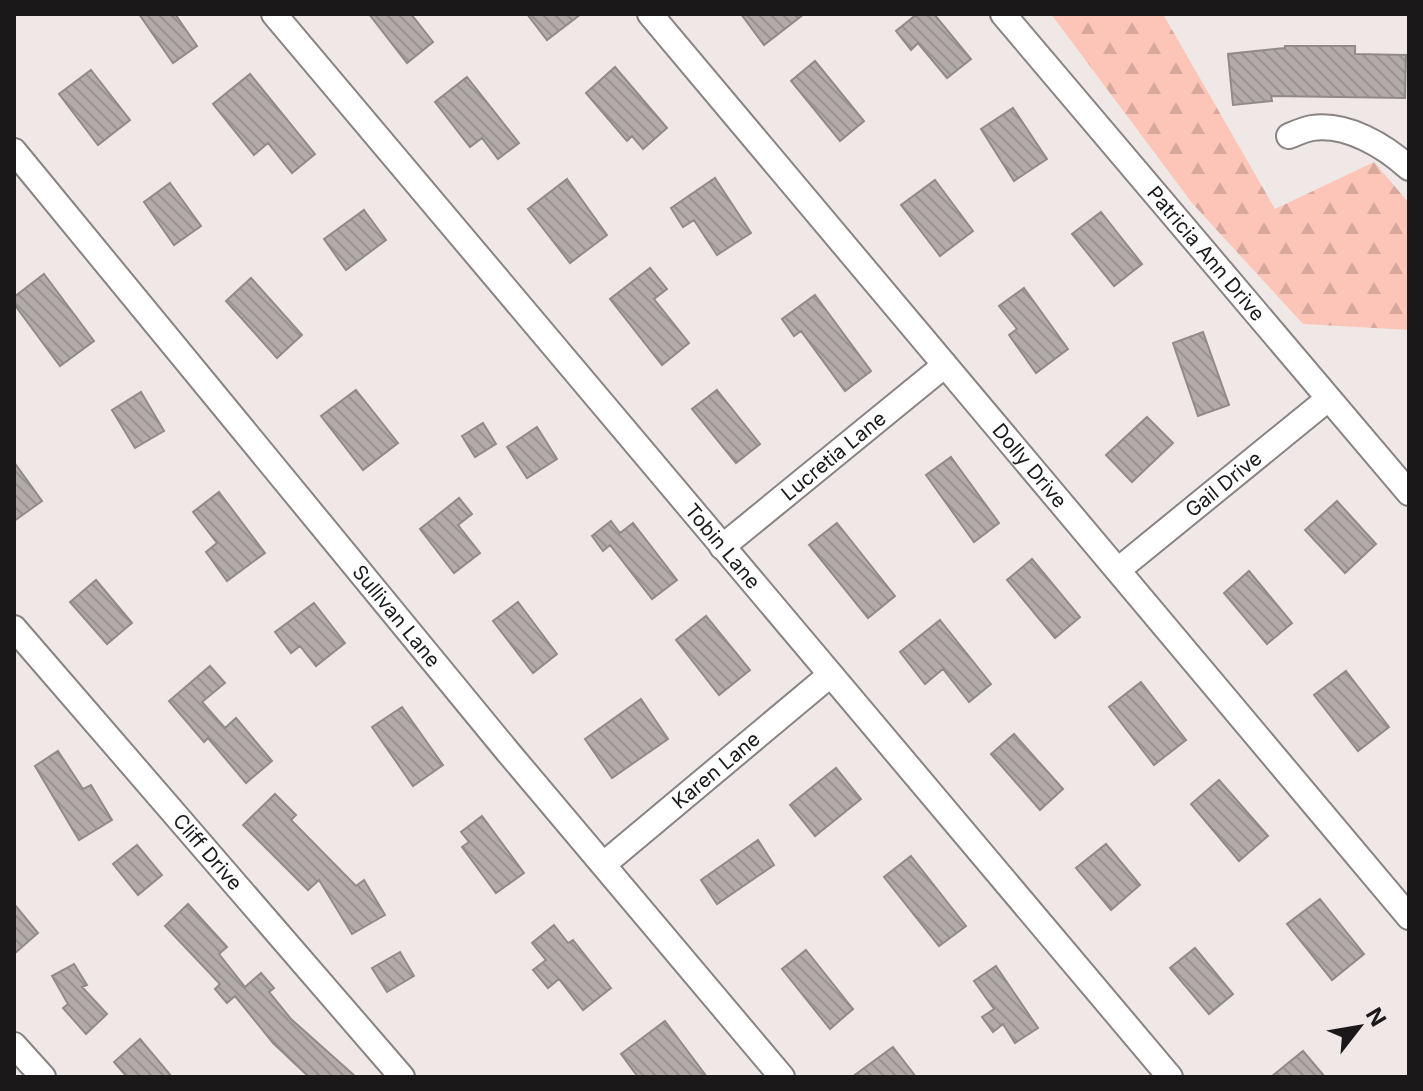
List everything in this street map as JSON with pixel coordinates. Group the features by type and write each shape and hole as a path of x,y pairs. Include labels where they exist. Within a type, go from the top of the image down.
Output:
{"street":[{"name":"Tobin Lane","path":"274,14 1170,1077"},
{"name":"Dolly Drive","path":"650,14 1409,917"},
{"name":"Patricia Ann Drive","path":"1003,14 1409,493"},
{"path":"1289,136 1311,128 1348,131 1374,143 1409,168"},
{"name":"Sullivan Lane","path":"14,151 508,752 782,1077"},
{"name":"Lucretia Lane","path":"722,547 945,365"},
{"name":"Gail Drive","path":"1118,570 1328,399"},
{"name":"Cliff Drive","path":"14,628 402,1077"},
{"name":"Karen Lane","path":"604,864 830,675"},
{"path":"14,1045 43,1077"}],"green space":[{"path":"1051,14 1163,14 1275,209 1374,162 1409,203 1409,330 1303,324 1192,203"}],"building":[{"path":"139,14 175,14 197,46 173,63"},
{"path":"369,14 411,14 433,42 407,63"},
{"path":"527,14 581,14 547,40"},
{"path":"741,14 804,14 764,45"},
{"path":"917,14 934,14 971,59 947,78 918,43 911,50 896,31"},
{"path":"1285,46 1355,46 1355,54 1406,55 1405,98 1271,96 1272,101 1233,105 1228,54"},
{"path":"815,61 864,121 840,141 791,81"},
{"path":"615,67 667,128 643,149 632,136 627,141 586,93"},
{"path":"91,70 130,120 98,145 59,94"},
{"path":"250,74 315,154 292,173 268,143 254,155 213,104"},
{"path":"467,77 519,143 498,159 482,138 470,147 435,102"},
{"path":"1013,108 1047,159 1014,181 981,129"},
{"path":"715,178 751,233 717,255 694,220 683,227 671,208"},
{"path":"567,179 607,235 570,263 528,209"},
{"path":"935,180 973,231 940,256 901,205"},
{"path":"170,183 201,226 174,245 144,202"},
{"path":"364,210 386,240 346,270 324,239"},
{"path":"1101,212 1142,264 1114,286 1072,234"},
{"path":"650,268 667,289 654,299 689,343 662,365 610,299"},
{"path":"44,274 94,341 60,366 14,304 14,297"},
{"path":"251,278 302,335 277,358 226,301"},
{"path":"1024,288 1068,349 1036,373 1009,335 1017,329 999,306"},
{"path":"815,295 871,371 845,391 801,331 794,336 782,319"},
{"path":"1203,332 1229,405 1198,416 1173,343"},
{"path":"356,390 398,443 363,470 321,416"},
{"path":"717,390 760,444 736,463 692,409"},
{"path":"141,392 164,431 135,448 112,410"},
{"path":"1147,417 1173,443 1132,482 1106,455"},
{"path":"483,423 496,444 475,457 462,436"},
{"path":"537,427 557,459 527,478 507,447"},
{"path":"951,457 999,523 974,542 926,475"},
{"path":"14,462 42,501 14,521"},
{"path":"219,492 265,553 227,581 206,552 217,543 193,512"},
{"path":"459,498 472,514 458,525 480,553 454,573 420,529"},
{"path":"1337,501 1376,544 1345,573 1305,530"},
{"path":"611,521 620,533 633,523 677,580 652,599 610,545 603,551 592,536"},
{"path":"837,523 895,596 868,618 809,545"},
{"path":"1032,559 1080,617 1055,638 1007,580"},
{"path":"1249,571 1292,623 1267,644 1224,593"},
{"path":"96,580 132,623 107,644 70,602"},
{"path":"518,602 557,654 533,673 493,621"},
{"path":"314,603 345,643 316,666 300,646 291,653 275,632"},
{"path":"706,616 750,670 719,695 676,640"},
{"path":"940,620 991,684 969,702 943,669 925,684 900,652"},
{"path":"210,666 225,683 202,702 225,728 236,718 272,761 246,783 208,738 204,742 169,701"},
{"path":"1346,671 1389,727 1358,751 1314,695"},
{"path":"1141,682 1186,740 1154,765 1109,707"},
{"path":"641,699 668,739 612,778 585,739"},
{"path":"402,707 443,765 413,786 372,727"},
{"path":"1014,734 1063,789 1040,810 991,754"},
{"path":"58,751 83,789 91,785 112,820 79,840 35,766"},
{"path":"836,768 861,799 815,836 790,805"},
{"path":"1219,780 1268,836 1239,861 1191,804"},
{"path":"275,794 296,815 291,820 356,886 364,880 385,915 352,934 319,880 308,890 243,825"},
{"path":"482,816 524,873 496,893 462,847 469,842 461,832"},
{"path":"758,840 774,865 717,904 701,880"},
{"path":"1106,844 1140,885 1111,910 1076,868"},
{"path":"137,845 162,875 138,895 113,864"},
{"path":"911,856 966,926 939,946 884,877"},
{"path":"1320,899 1364,954 1332,980 1287,924"},
{"path":"14,904 38,933 14,954"},
{"path":"188,904 227,947 219,954 245,987 261,973 274,988 269,992 291,1019 356,1077 309,1077 273,1043 235,996 227,1003 215,989 220,984 165,926"},
{"path":"554,925 568,943 573,940 611,988 583,1010 559,979 548,988 533,970 546,960 532,943"},
{"path":"1195,948 1233,994 1209,1014 1170,968"},
{"path":"806,950 853,1009 830,1029 782,969"},
{"path":"400,952 414,976 387,992 372,968"},
{"path":"74,964 87,985 82,987 107,1014 86,1034 63,1008 68,1004 52,976"},
{"path":"996,966 1038,1028 1015,1043 1003,1024 993,1032 982,1017 994,1009 974,981"},
{"path":"665,1021 707,1077 638,1077 621,1054"},
{"path":"140,1039 172,1077 127,1077 114,1062"},
{"path":"893,1047 916,1077 852,1077"},
{"path":"1303,1051 1325,1077 1271,1077"}]}
